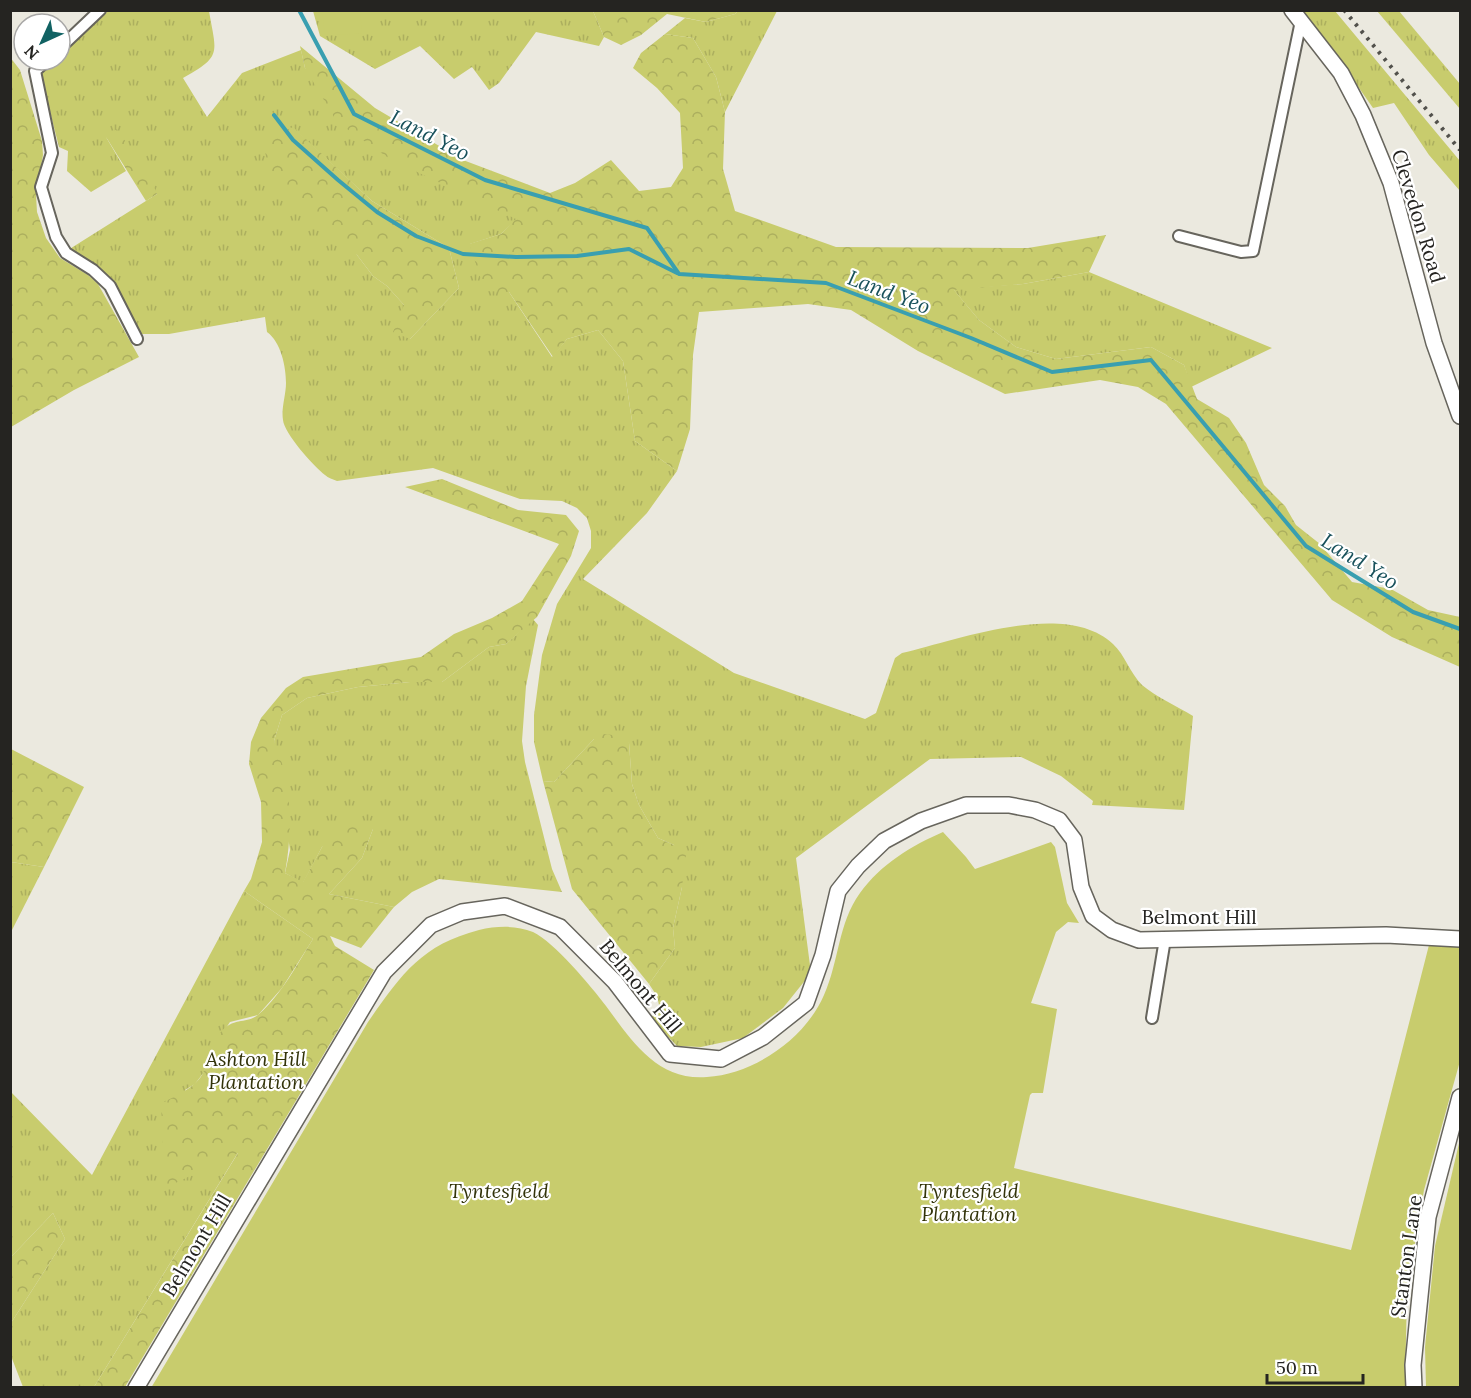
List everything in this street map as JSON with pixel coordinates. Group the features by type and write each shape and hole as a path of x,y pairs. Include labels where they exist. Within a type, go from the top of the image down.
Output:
{"main road":[{"name":"Clevedon Road","path":"1297,16 1341,73 1375,144 1390,183 1434,343 1461,417"},
{"name":"Belmont Hill","path":"136,1388 384,972 431,925 462,912 505,906 560,927 615,982 670,1054 721,1059 763,1037 806,1003 823,955 838,891 858,866 884,841 921,821 966,805 1009,805 1035,810 1059,820 1074,840 1081,887 1093,916 1112,930 1138,940 1386,935 1461,939"},
{"name":"Stanton Lane","path":"1414,1388 1413,1365 1428,1217 1461,1097"}],"street":[{"path":"72,37 100,10"},
{"path":"1179,236 1241,252 1253,251 1297,16"},
{"path":"35,72 52,153 41,187 57,237 66,253 93,270 110,286 136,339"},
{"path":"1152,1018 1165,939"}],"green space":[{"path":"108,11 209,11 214,36 214,52 205,64 183,78 207,117 242,73 301,50 305,68 517,219 501,234 470,244 509,292 552,357 567,339 598,330 623,361 635,441 677,471 647,513 583,579 734,673 865,719 876,713 895,658 902,653 1011,627 1040,624 1068,625 1093,631 1117,648 1142,685 1193,716 1184,810 1092,805 1093,801 1061,776 1021,757 930,759 796,858 811,973 783,1008 743,1038 701,1047 677,1046 651,1019 659,1005 657,996 649,984 675,948 673,928 682,887 674,845 658,838 639,805 632,784 629,743 594,739 554,782 543,781 534,742 534,715 542,655 557,604 591,548 591,531 587,518 577,508 562,501 520,499 433,468 337,481 328,477 300,449 285,426 283,406 286,388 285,370 279,348 267,332 265,317 169,334 139,334 113,284 68,250 157,194 106,137 126,171 91,192 67,171 68,151 59,147 40,72 72,72 72,44","holes":["293,128 372,201 449,248 459,288 410,339 404,305 387,286 373,276 357,255"]},
{"path":"313,11 593,11 604,37 599,46 536,32 499,83 489,90 472,67 454,79 420,46 375,69 320,36"},
{"path":"322,11 360,11 362,33 325,36"},
{"path":"593,11 738,11 735,14 706,22 667,14 641,35 621,45 604,37"},
{"path":"738,11 777,11 725,112 716,77 693,38 665,34 685,18 706,22 735,14"},
{"path":"1300,11 1335,11 1460,161 1460,191 1429,155 1394,103 1373,108 1322,35"},
{"path":"1377,11 1399,11 1460,84 1460,109"},
{"path":"665,34 693,38 716,77 725,112 723,169 735,211 836,247 1028,248 1106,235 1089,272 1023,284 954,290 979,320 1016,347 1056,359 1151,347 1184,365 1197,399 1229,418 1246,443 1264,485 1285,506 1296,525 1320,544 1352,582 1391,589 1428,610 1460,617 1460,667 1392,637 1332,600 1166,404 1138,387 1100,380 1005,394 918,351 851,310 808,304 699,312 693,355 690,429 677,471 635,441 623,361 598,330 567,339 553,357 509,292 485,291 469,244 501,234 516,219 390,159 337,122 305,68 300,46 375,108 463,160 550,193 575,183 611,160 639,191 671,187 683,168 680,113 657,88 633,68 641,53"},
{"path":"10,57 12,72 21,72 42,141 43,155 36,195 37,212 46,238 60,258 98,284 139,357 74,390 11,427"},
{"path":"293,127 372,201 449,248 459,288 410,339 393,332 404,305 387,286 373,276 357,255 282,191 268,167 263,141"},
{"path":"117,129 150,177 157,194 146,201 106,137"},
{"path":"1089,272 1272,348 1191,387 1184,365 1151,347 1056,359 1016,347 979,320 953,289 1023,284"},
{"name":"Ashton Hill Plantation","path":"442,479 518,510 566,515 579,531 571,556 537,617 506,644 489,647 442,682 410,682 358,687 307,698 282,715 274,741 288,789 290,823 285,873 303,882 322,847 353,821 373,829 362,858 329,894 394,907 361,948 330,936 335,946 374,970 125,1387 94,1387 238,1153 165,1188 161,1104 186,1090 201,1077 214,1042 225,1028 235,1022 254,1017 267,1006 289,978 313,939 244,891 251,879 262,842 261,802 249,764 251,742 261,718 286,688 303,677 421,657 454,634 492,618 522,601 559,544 405,487"},
{"path":"533,619 538,625 526,686 522,741 525,762 552,869 562,892 439,879 412,892 394,907 329,894 362,858 373,829 322,847 303,883 285,873 290,850 274,741 282,715 307,698 358,687 410,682 442,682 489,647 506,644"},
{"path":"603,734 623,736 629,743 632,784 639,805 658,838 674,845 686,855 673,928 675,948 649,984 572,889 543,781 554,782 594,739"},
{"path":"11,749 84,787 44,867 11,862"},
{"name":"Tyntesfield","path":"943,832 975,869 1051,842 1055,847 1067,903 1079,923 1068,922 1056,932 1031,1003 1057,1009 1043,1093 1030,1095 1014,1168 1351,1250 1429,945 1460,945 1460,1061 1424,1190 1407,1290 1405,1387 151,1388 368,1022 402,976 427,953 459,936 479,930 506,927 533,932 542,937 572,965 636,1045 660,1066 689,1077 725,1074 760,1061 776,1051 804,1026 824,995 847,917 860,893 877,873 897,857"},
{"path":"10,862 44,867 11,932"},
{"path":"244,891 313,939 282,988 258,1015 230,1022 210,1052 204,1072 195,1084 185,1090 239,1151 94,1387 23,1387 11,1356 11,1323 65,1239 53,1213 11,1257 10,1091 92,1175"},
{"path":"1460,1139 1460,1387 1426,1387 1425,1347 1435,1246"},
{"path":"53,1213 65,1239 11,1323 11,1257"}],"waterway":[{"name":"Land Yeo","path":"299,10 354,114 485,180 647,228 679,274 826,283 971,338 1052,372 1151,360 1306,546 1413,612 1460,629"},
{"path":"274,115 293,140 338,180 377,212 416,236 463,254 516,257 577,256 629,249 677,273"}],"railway":[{"path":"1344,10 1460,150"}],"park label":[{"name":"Tyntesfield Plantation","path":"969,1202"}]}
